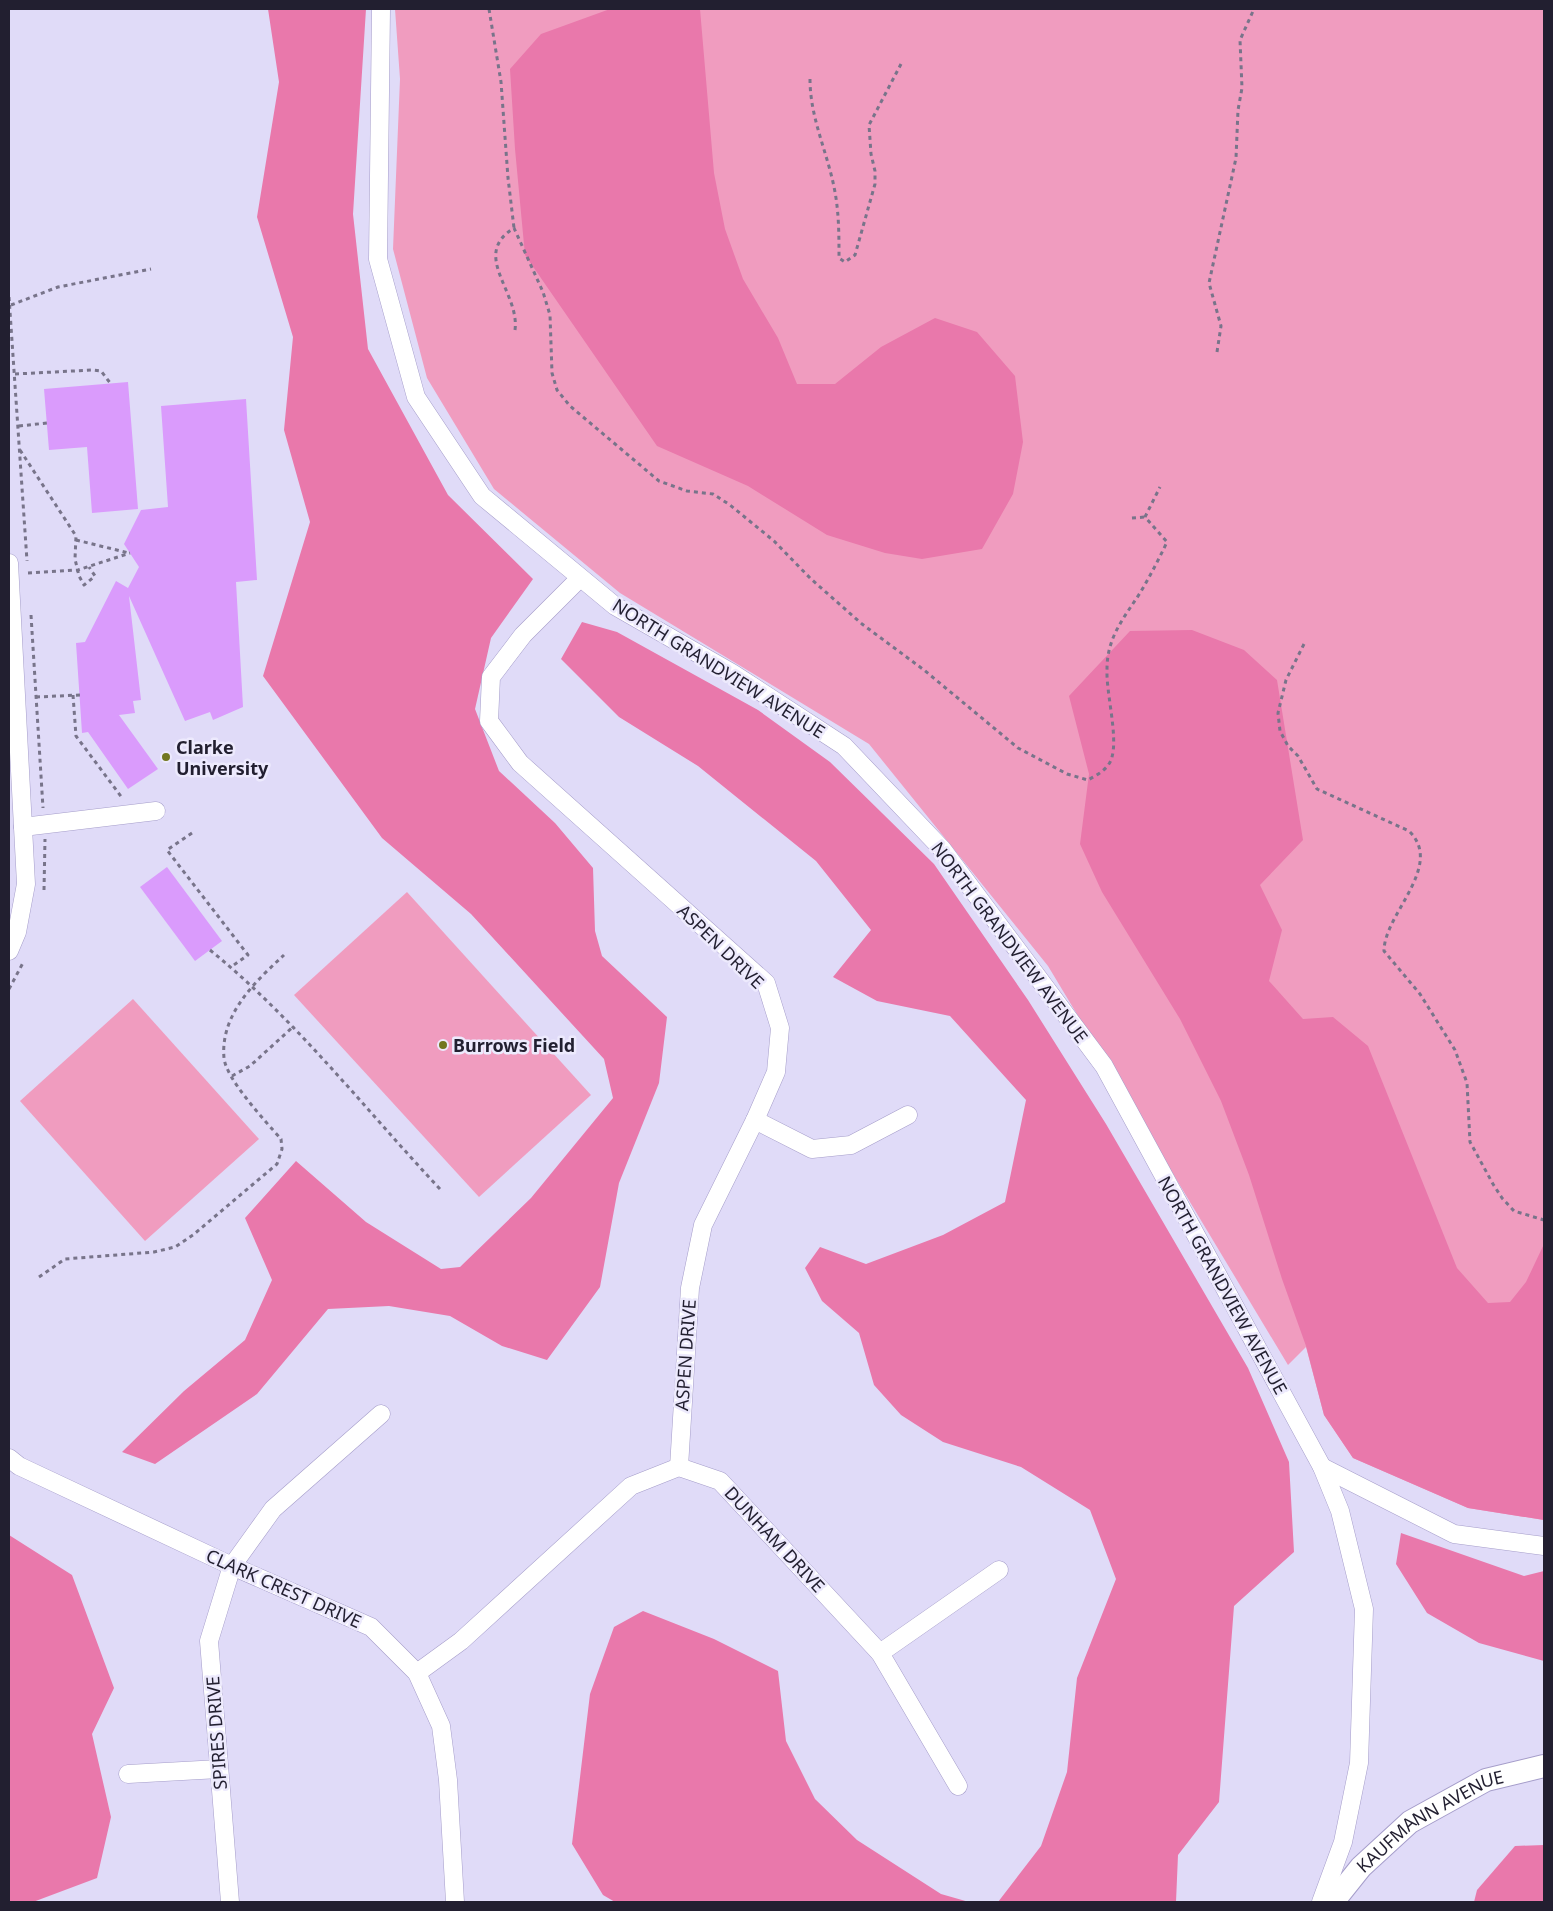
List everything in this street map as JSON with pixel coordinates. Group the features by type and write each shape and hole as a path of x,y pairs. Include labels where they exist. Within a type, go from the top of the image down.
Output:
{"main road":[{"name":"KAUFMANN AVENUE","path":"1333,1902 1361,1867 1410,1822 1486,1780 1544,1766"}],"street":[{"name":"NORTH GRANDVIEW AVENUE","path":"381,9 378,259 416,398 482,496 615,606 732,673 844,746 942,849 1104,1066 1322,1466 1340,1511 1364,1608 1364,1618 1359,1762 1343,1842 1321,1902"},
{"path":"9,563 26,884 17,932 9,951"},
{"name":"ASPEN DRIVE","path":"580,578 523,635 491,677 489,721 520,763 766,983 780,1028 776,1072 755,1120 703,1225 690,1288 678,1467"},
{"path":"23,827 156,811"},
{"path":"755,1120 812,1148 852,1145 908,1116"},
{"name":"SPIRES DRIVE","path":"230,1902 209,1641 232,1566 273,1509 381,1414"},
{"name":"CLARK CREST DRIVE","path":"9,1458 19,1466 232,1566 371,1627 416,1673 441,1726 448,1780 456,1902"},
{"path":"1322,1466 1454,1534 1544,1546"},
{"path":"416,1673 461,1641 631,1486 678,1467"},
{"name":"DUNHAM DRIVE","path":"678,1467 720,1481 880,1653 958,1786"},
{"path":"880,1653 999,1570"},
{"path":"128,1774 219,1769"}],"path":[{"path":"489,9 501,82 508,178 514,228 543,292 550,315 552,373 557,390 570,406 658,481 687,491 712,494 730,505 774,541 811,579 862,624 924,670 1018,748 1067,774 1088,780 1102,772 1112,758 1112,725 1107,669 1110,641 1118,624 1152,572 1167,542 1144,517"},
{"path":"1217,352 1221,326 1209,283 1236,158 1238,110 1242,88 1240,40 1254,9"},
{"path":"810,79 813,114 835,191 839,230 839,258 845,262 855,255 875,184 876,171 871,154 869,125 901,64"},
{"path":"514,228 505,233 496,247 495,266 514,307 516,318 515,330"},
{"path":"11,306 58,287 151,269"},
{"path":"9,298 28,582"},
{"path":"15,374 92,370 100,371 111,384"},
{"path":"18,426 47,422"},
{"path":"20,450 76,536 75,559 84,585 95,576 89,567"},
{"path":"1144,517 1160,487"},
{"path":"1132,518 1144,517"},
{"path":"28,573 78,570 130,553 76,540"},
{"path":"30,609 31,618"},
{"path":"1304,644 1286,680 1280,699 1278,713 1280,731 1317,789 1408,831 1418,840 1420,858 1416,875 1411,890 1384,938 1384,951 1420,994 1455,1050 1467,1084 1470,1142 1502,1198 1514,1211 1544,1220"},
{"path":"74,695 76,736 133,814"},
{"path":"36,697 80,695"},
{"path":"192,833 167,850 248,955 231,967"},
{"path":"210,950 252,985 294,1026 440,1189"},
{"path":"39,1277 65,1259 154,1252 175,1246 193,1235 276,1164 282,1149 281,1139 236,1085 224,1059 228,1030 242,998 252,985 284,955"},
{"path":"232,1076 250,1066 294,1026"}],"shaded area":[{"path":"268,9 366,9 353,214 368,349 448,495 533,579 491,638 475,709 499,771 555,823 593,868 595,931 602,956 667,1017 659,1083 619,1183 600,1287 547,1360 502,1346 450,1316 389,1306 328,1309 257,1394 155,1464 122,1452 184,1391 245,1340 272,1280 245,1218 296,1161 366,1222 441,1269 460,1267 531,1198 613,1098 604,1059 471,914 382,838 263,676 310,522 284,430 293,337 257,217 279,82"},
{"path":"395,9 1544,9 1544,1520 1468,1508 1353,1458 1324,1415 1306,1347 1288,1365 1048,966 869,744 620,593 494,489 427,378 393,249 400,79"},
{"path":"610,9 700,9 714,173 725,229 743,279 778,338 797,384 835,384 881,347 935,318 977,332 1015,376 1023,442 1013,494 982,549 922,559 885,553 827,535 748,486 657,446 525,255 510,69 541,34"},
{"path":"582,622 617,632 758,710 830,762 934,864 1028,1000 1106,1124 1248,1368 1289,1462 1294,1552 1234,1606 1219,1802 1178,1855 1176,1902 998,1902 1041,1846 1067,1772 1077,1678 1116,1579 1090,1510 1021,1467 943,1442 901,1415 874,1385 859,1333 822,1301 805,1268 820,1247 866,1264 943,1235 1005,1202 1026,1100 950,1016 877,1001 833,977 871,930 816,861 698,766 619,717 561,659"},
{"path":"1192,630 1244,650 1277,680 1303,840 1260,885 1282,930 1269,981 1303,1019 1333,1017 1368,1046 1457,1268 1488,1303 1510,1302 1526,1282 1544,1244 1544,1520 1468,1508 1353,1458 1324,1415 1306,1346 1282,1279 1249,1175 1221,1101 1180,1019 1102,892 1080,844 1089,774 1069,696 1130,631"},
{"name":"Burrows Field","path":"407,892 591,1095 479,1197 294,995"},
{"path":"133,999 259,1139 145,1241 20,1101"},
{"path":"1401,1533 1524,1576 1544,1571 1544,1661 1479,1643 1427,1613 1396,1564"},
{"path":"9,1535 72,1575 114,1688 92,1734 111,1817 97,1878 33,1902 9,1902"},
{"path":"643,1611 714,1639 778,1671 786,1741 815,1799 857,1840 941,1894 969,1902 615,1902 603,1895 572,1844 590,1694 614,1627"},
{"path":"1544,1845 1544,1902 1474,1902 1477,1890 1515,1846"}],"building":[{"path":"128,382 138,509 92,513 87,447 49,450 44,389"},
{"path":"246,399 257,580 236,582 243,707 213,720 210,712 185,721 129,596 141,700 133,701 135,713 119,715 158,769 128,789 88,732 82,733 76,643 85,642 116,581 128,588 139,567 124,544 141,510 168,507 161,406"},
{"path":"167,867 222,941 195,961 140,887"}],"place":[{"name":"Clarke University","path":"166,757"},
{"name":"Burrows Field","path":"443,1045"}]}
